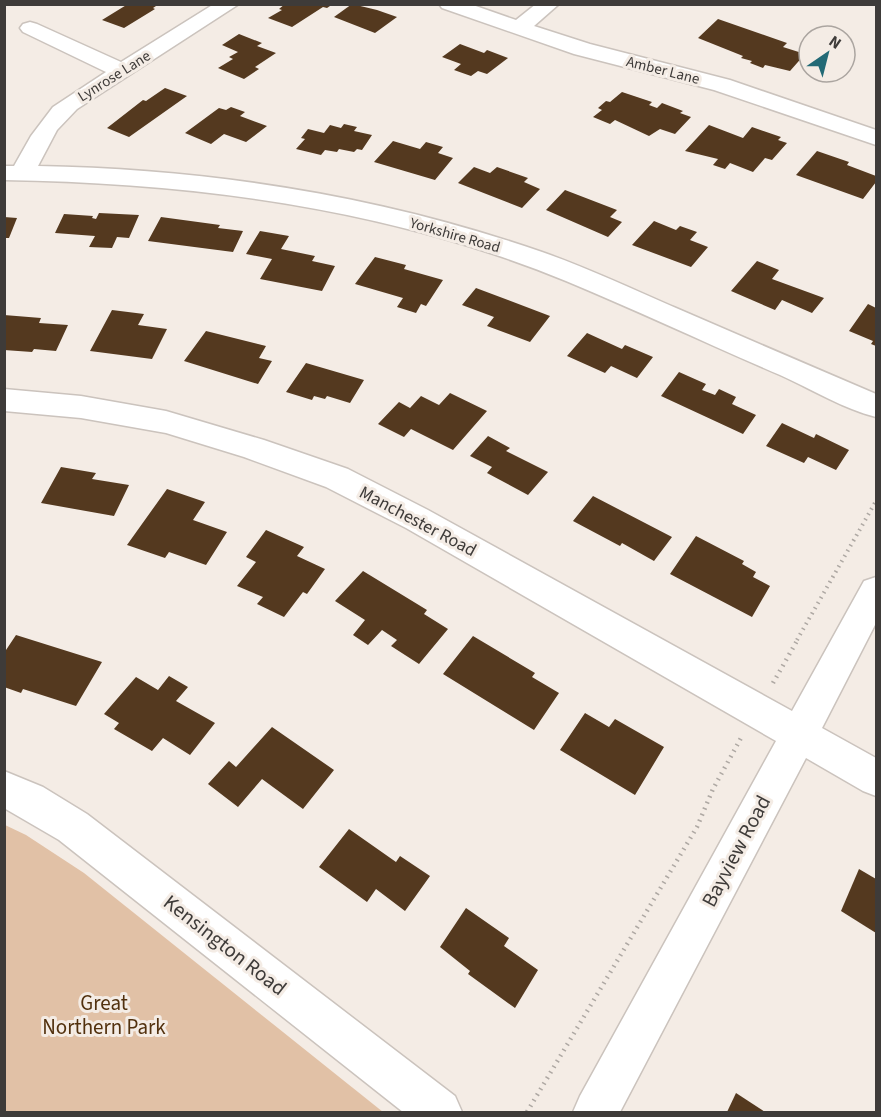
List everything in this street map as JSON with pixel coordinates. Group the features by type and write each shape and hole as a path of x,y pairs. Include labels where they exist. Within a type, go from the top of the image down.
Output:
{"street":[{"name":"Lynrose Lane","path":"14,172 52,120 69,104 229,4"},
{"name":"Amber Lane","path":"449,4 638,65 722,85 876,138"},
{"path":"519,28 549,4"},
{"path":"30,28 122,71"},
{"name":"Yorkshire Road","path":"14,172 123,177 222,185 321,200 418,223 516,253 603,287 876,406"},
{"name":"Manchester Road","path":"4,400 81,407 166,422 253,448 337,478 417,519 876,778"},
{"name":"Bayview Road","path":"596,1113 876,591"},
{"name":"Kensington Road","path":"4,789 29,800 73,827 439,1113"}],"path":[{"path":"527,1113 697,827 713,789 876,501"}],"green space":[{"name":"Great Northern Park","path":"5,825 26,835 84,873 383,1112 5,1112"}],"building":[{"path":"128,4 159,4 153,8 155,9 124,28 102,20"},
{"path":"285,4 333,4 327,8 323,7 292,27 268,18 282,10 279,9"},
{"path":"352,4 397,17 375,33 334,17"},
{"path":"718,19 787,43 783,47 797,51 797,63 790,71 765,65 763,68 750,63 752,61 741,58 743,56 698,38"},
{"path":"239,34 262,43 257,46 276,53 255,67 259,69 244,79 218,68 233,59 229,57 238,52 222,45"},
{"path":"460,44 484,53 487,50 508,58 487,74 478,71 471,76 454,70 461,64 442,57"},
{"path":"165,88 187,96 129,137 107,128 143,100 146,101"},
{"path":"622,92 652,102 649,105 657,108 662,103 683,111 680,113 691,117 675,134 660,129 649,136 615,120 610,124 593,117 602,110 598,108 606,101 610,102"},
{"path":"231,107 245,112 240,116 267,126 246,142 224,134 211,144 185,133 219,108 226,110"},
{"path":"344,124 357,127 354,131 372,135 362,150 357,149 354,152 339,149 337,152 325,150 321,155 296,149 305,139 301,138 308,129 324,133 330,125 341,128"},
{"path":"709,125 743,138 752,127 781,137 778,140 787,143 772,160 765,158 753,172 730,163 725,169 713,165 718,159 685,151"},
{"path":"393,141 420,149 426,142 443,147 438,153 453,158 435,180 374,162"},
{"path":"817,151 849,162 847,165 876,176 876,182 863,199 796,175"},
{"path":"474,167 490,173 497,167 528,178 524,182 540,189 522,208 458,183"},
{"path":"565,190 617,210 610,217 622,222 608,237 546,210"},
{"path":"99,213 139,215 129,238 117,237 112,248 89,247 95,236 55,233 64,214 93,216 92,218 96,219"},
{"path":"4,217 17,218 9,238 4,238"},
{"path":"161,217 220,225 218,228 243,231 233,252 148,241"},
{"path":"654,221 676,230 680,226 697,232 690,240 708,247 691,267 632,245"},
{"path":"260,231 289,236 281,249 315,256 312,261 335,266 322,291 260,279 272,259 246,254"},
{"path":"375,257 406,265 404,269 443,280 426,306 421,304 416,313 397,307 403,298 355,284"},
{"path":"757,261 779,270 772,279 824,298 812,313 782,300 775,310 731,291"},
{"path":"476,288 550,316 530,342 487,326 494,317 462,305"},
{"path":"868,304 876,308 876,346 871,344 873,341 849,331"},
{"path":"112,310 144,314 138,325 167,329 152,359 90,351"},
{"path":"4,315 41,318 39,323 68,325 56,351 4,350"},
{"path":"206,331 266,346 259,358 272,361 258,384 184,361"},
{"path":"587,333 622,349 625,345 653,357 637,378 611,366 605,373 567,356"},
{"path":"306,363 364,380 350,403 327,396 325,399 314,396 312,400 286,392"},
{"path":"679,372 706,384 702,390 715,395 719,389 736,397 732,404 756,415 743,434 661,396"},
{"path":"450,393 487,411 453,450 411,429 404,437 378,424 399,402 410,408 421,396 439,405"},
{"path":"782,423 814,438 816,434 849,450 836,470 808,457 804,463 766,446"},
{"path":"488,436 510,448 506,451 548,472 528,495 487,473 492,467 470,456"},
{"path":"61,467 96,473 92,479 129,485 114,516 41,503"},
{"path":"167,489 205,502 193,520 227,532 206,565 169,552 165,558 127,545"},
{"path":"593,496 672,537 654,561 622,543 620,546 573,521"},
{"path":"266,530 304,547 297,556 325,569 307,594 303,592 284,617 257,604 263,597 237,586 256,562 246,557"},
{"path":"696,536 744,561 742,564 756,572 753,577 770,586 752,617 670,574"},
{"path":"363,571 427,610 424,614 448,629 419,664 391,646 397,640 382,630 368,645 353,635 365,620 335,601"},
{"path":"16,635 102,662 76,706 23,689 21,693 4,687 4,653"},
{"path":"473,636 535,673 532,677 559,693 534,730 443,674"},
{"path":"169,676 188,687 176,701 215,723 190,755 163,738 152,751 114,729 119,723 104,714 136,677 158,690"},
{"path":"585,713 609,727 615,719 664,747 635,795 560,750"},
{"path":"272,727 334,770 303,809 262,779 238,807 208,784 229,761 236,767"},
{"path":"349,829 396,862 400,856 430,876 405,911 376,889 367,902 319,867"},
{"path":"859,869 876,879 876,933 841,911"},
{"path":"466,908 509,938 504,946 538,970 515,1008 468,974 470,971 440,947"},
{"path":"736,1093 765,1112 727,1112"}]}
